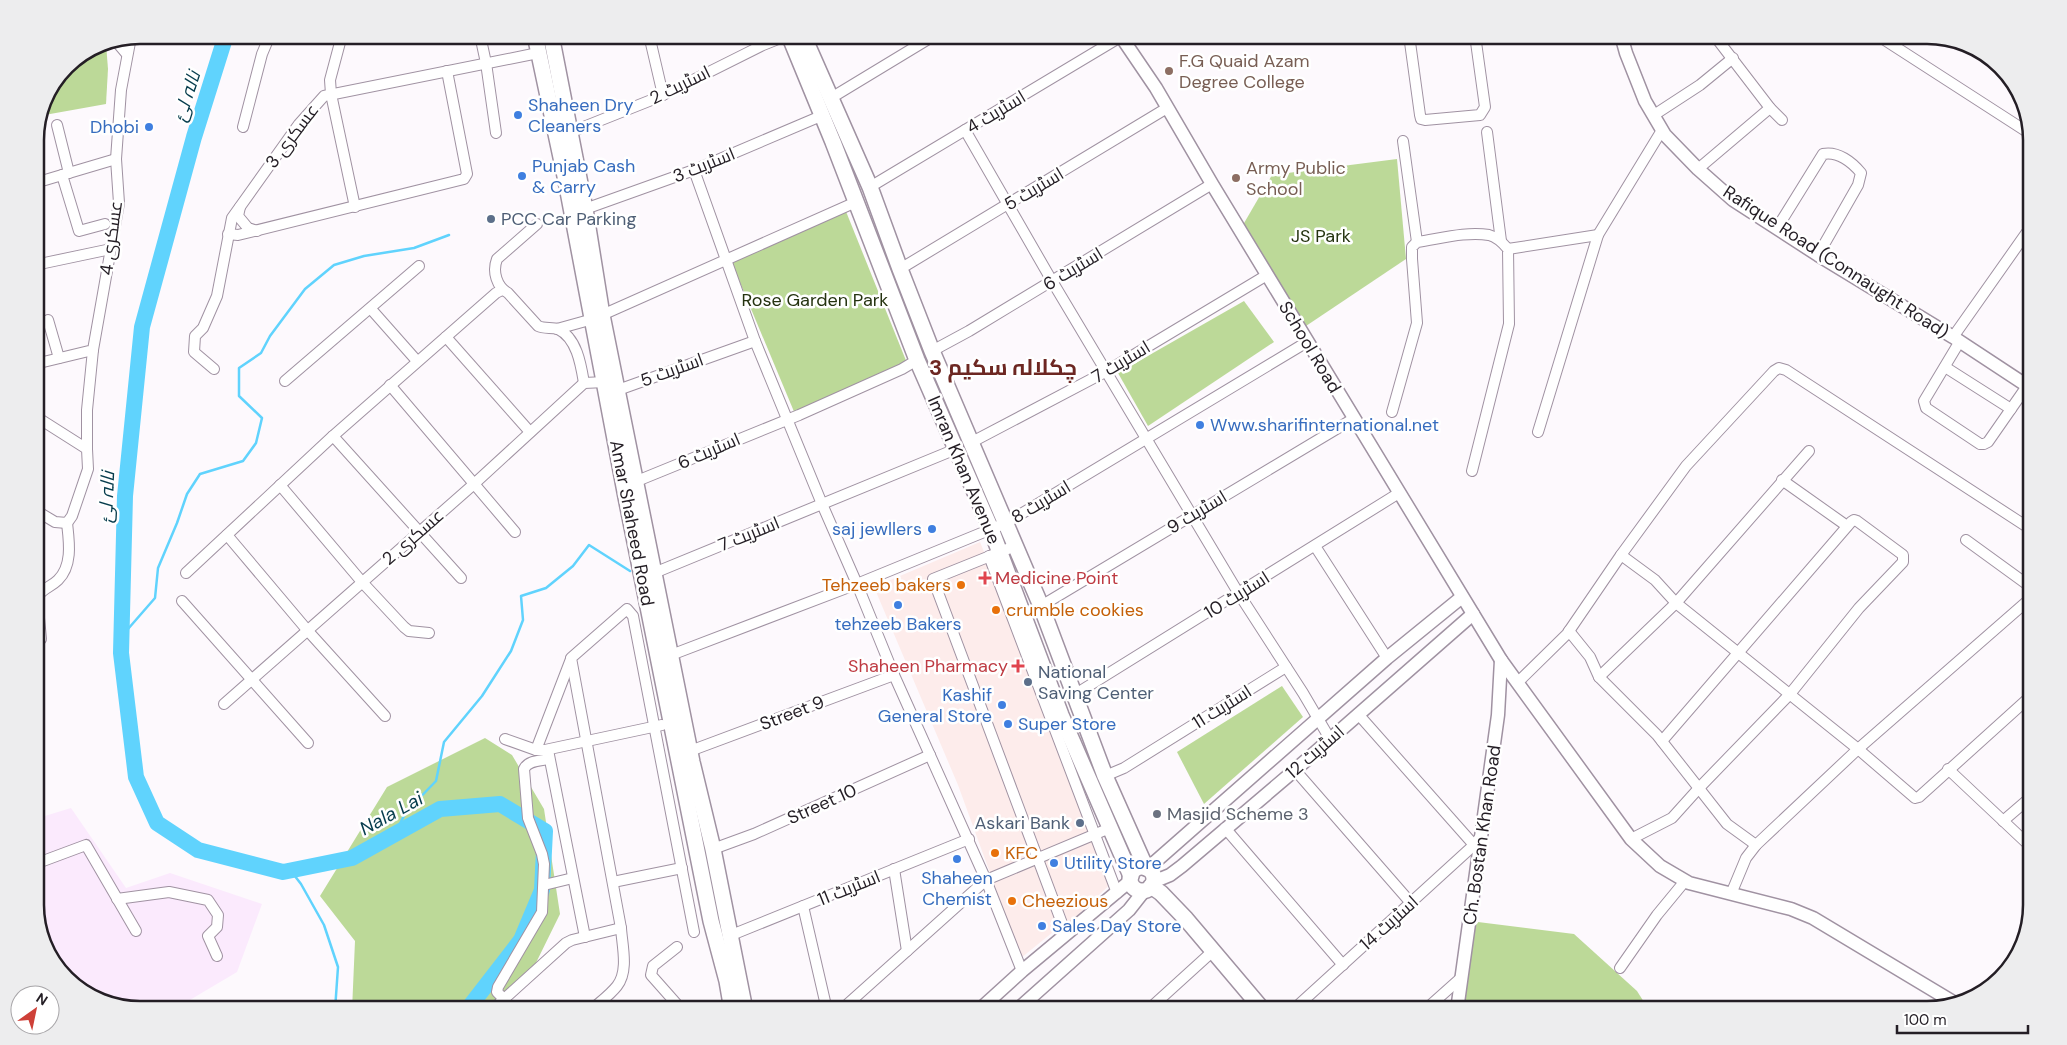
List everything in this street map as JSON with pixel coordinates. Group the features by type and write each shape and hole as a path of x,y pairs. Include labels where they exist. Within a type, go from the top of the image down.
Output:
{"main road":[{"name":"Amar Shaheed Road","path":"536,44 573,179 612,386 637,481 654,573 672,723 711,921 730,1001"},
{"name":"Amar Shaheed Road","path":"553,44 571,132 573,179 585,209 598,317"},
{"name":"Imran Khan Avenue","path":"792,44 833,142 917,360 991,530 994,554 1130,878"},
{"name":"Imran Khan Avenue","path":"807,44 870,187 932,351 1041,606 1105,776 1148,879 1168,899 1255,1001"},
{"name":"Amar Shaheed Road","path":"612,386 626,497 713,849 743,1001"},
{"path":"1130,878 1137,869 1148,879"}],"street":[{"path":"243,127 266,44"},
{"path":"340,44 330,80 331,94 355,207"},
{"path":"482,44 496,133"},
{"path":"651,44 663,95"},
{"name":"اسٹریٹ 2","path":"571,132 663,95 766,44"},
{"path":"831,98 920,44"},
{"name":"اسٹریٹ 4","path":"870,187 1108,44"},
{"name":"School Road","path":"1126,44 1168,108 1307,342 1501,660 1631,839 1660,866 1685,881 1791,909 1813,918 1948,999"},
{"path":"1410,44 1420,115 1425,120 1480,115 1484,111 1476,44"},
{"name":"Rafique Road (Connaught Road)","path":"1624,44 1645,101 1662,130 1698,169 1733,200 1957,339 2023,383"},
{"path":"1721,44 1770,108 1782,120"},
{"path":"1891,44 2022,129"},
{"name":"عسکری 4","path":"87,449 87,410 93,350 118,203 116,159 121,90 129,45"},
{"path":"121,46 126,53"},
{"name":"عسکری 3","path":"214,369 194,352 195,336 203,328 217,296 232,218 304,117 324,96 538,53"},
{"path":"1654,116 1700,85 1733,58"},
{"path":"228,234 238,235 257,231 466,177 447,71"},
{"name":"اسٹریٹ 5","path":"900,269 1168,108"},
{"path":"1698,169 1770,108"},
{"name":"اسٹریٹ 3","path":"585,209 694,170 821,116"},
{"path":"56,126 79,231 105,224"},
{"path":"965,130 1052,281 1239,594 1330,739"},
{"path":"1538,432 1598,235 1662,130"},
{"path":"1472,471 1509,324 1504,245 1488,132"},
{"path":"1403,141 1417,242"},
{"path":"1777,228 1823,154 1831,152 1854,165 1861,173 1858,185 1818,254"},
{"path":"44,180 116,159"},
{"path":"694,170 755,341 894,675 986,880 1022,971"},
{"name":"اسٹریٹ 6","path":"932,351 1212,184"},
{"path":"557,329 598,317 856,202"},
{"path":"240,208 238,216 242,223 257,231"},
{"path":"537,224 497,259 494,266 495,275 502,290 538,326 557,329 566,335 574,346 580,362 584,383 612,386"},
{"path":"1392,412 1418,323 1412,259 1412,247 1417,242 1490,236 1504,245 1598,235"},
{"path":"2023,239 1957,339 1945,367 1924,401 1924,405 1980,444 1988,442 2023,394"},
{"path":"44,263 110,249"},
{"path":"285,381 419,266"},
{"name":"اسٹریٹ 7","path":"972,442 1106,371 1267,275"},
{"path":"186,573 333,436 417,361 496,293 502,290"},
{"path":"371,309 417,361"},
{"path":"48,320 58,358"},
{"path":"446,337 530,432"},
{"name":"اسٹریٹ 5","path":"612,386 755,341"},
{"name":"اسٹریٹ 8","path":"665,656 857,584 1006,523 1307,342"},
{"path":"44,362 93,350"},
{"name":"اسٹریٹ 6","path":"637,481 902,369 917,360"},
{"path":"1945,367 2011,409"},
{"path":"1517,683 1569,631 1621,555 1686,466 1774,371 1779,368 1786,370 2023,524"},
{"name":"عسکری 2","path":"224,704 474,484 584,383"},
{"path":"390,385 515,532"},
{"name":"اسٹریٹ 9","path":"1041,606 1353,418"},
{"path":"44,422 87,449 88,469 72,516 67,523 69,557 60,578 44,588"},
{"path":"333,436 461,578"},
{"name":"اسٹریٹ 7","path":"654,573 956,449"},
{"path":"1599,678 1676,603 1810,450"},
{"path":"1782,480 1848,526"},
{"path":"280,485 362,582 409,631 429,633"},
{"name":"اسٹریٹ 10","path":"1074,695 1399,493"},
{"path":"44,515 55,522 67,523"},
{"path":"1631,839 1672,818 1790,694 1859,608 1903,562 1903,555 1854,520 1662,741"},
{"path":"227,535 308,631 385,716"},
{"path":"1966,540 2023,581"},
{"path":"1015,546 933,579 1066,934"},
{"path":"1316,546 1387,658"},
{"path":"994,554 1094,835 1117,892"},
{"path":"1621,555 1655,580 1676,603 1858,749 1915,798 1919,797 2023,703"},
{"path":"1027,1001 1129,910 1148,879 1318,719 1387,658 1462,597"},
{"path":"182,601 308,743"},
{"path":"1731,894 1746,858 1756,845 1858,749 2023,605"},
{"path":"536,750 571,658 624,610 630,611 633,616 656,727 694,932"},
{"name":"اسٹریٹ 12","path":"1148,879 1170,875 1295,770 1472,614"},
{"path":"1569,631 1590,656 1599,678 1662,741 1728,824 1756,845"},
{"path":"571,658 621,928 622,978 600,1001"},
{"name":"Ch. Bostan Khan Road","path":"1458,1001 1498,716 1501,660"},
{"name":"اسٹریٹ 11","path":"1105,776 1124,768 1286,667"},
{"name":"Street 9","path":"690,751 894,675"},
{"path":"1358,714 1474,846"},
{"path":"621,928 585,936 566,943 504,999 498,994 497,989 541,915 544,885 542,854 528,818 525,766 530,762 587,742 672,723"},
{"path":"505,739 549,755"},
{"path":"549,755 585,936"},
{"name":"Street 10","path":"713,849 754,834 930,755"},
{"path":"1948,769 2023,840"},
{"path":"1295,770 1411,903"},
{"path":"2003,821 2023,804"},
{"path":"851,1001 986,880 1110,828"},
{"path":"1225,828 1343,965"},
{"name":"اسٹریٹ 14","path":"1304,1001 1474,846 1482,835"},
{"name":"اسٹریٹ 11","path":"730,936 968,839"},
{"path":"44,858 86,845 136,931"},
{"path":"613,882 682,868"},
{"path":"894,869 907,951"},
{"path":"544,885 573,878"},
{"path":"989,1001 1117,892 1130,878"},
{"path":"1620,968 1657,915 1685,881"},
{"path":"117,899 169,892 208,900 218,915 217,927 208,936 217,956"},
{"path":"803,906 825,1001"},
{"path":"674,1001 651,975 651,970 653,966 677,947"},
{"path":"1158,1001 1213,951"},
{"path":"1435,1001 1462,977"}],"shaded area":[{"path":"980,542 1117,878 1068,924 1064,912 1050,923 1053,932 1021,958 958,785 874,587"},
{"path":"71,808 126,888 170,873 262,904 237,972 188,1001 121,999 97,991 76,977 60,959 49,936 46,924 44,912 44,816"}],"green space":[{"path":"106,50 108,69 106,104 47,115 60,86 72,72 86,60"},
{"name":"JS Park","path":"1397,159 1406,259 1300,330 1240,230 1272,175"},
{"name":"Rose Garden Park","path":"845,209 909,368 795,414 731,261"},
{"path":"1244,301 1274,342 1148,426 1118,373"},
{"path":"1282,686 1303,717 1204,804 1177,752"},
{"path":"485,738 512,755 544,809 560,914 529,977 504,1001 352,1001 355,941 320,896 387,787"},
{"path":"1470,921 1574,934 1637,991 1643,1001 1458,1001"}],"waterway":[{"name":"نالہ لئ","path":"223,44 194,137 142,327 125,496 121,653 136,777 157,823 198,850 283,872 352,858 440,809 500,804 545,831 542,890 521,940 474,1001"},
{"path":"121,637 155,598 158,568 187,494 200,474 243,461 256,443 262,418 239,396 239,368 261,353 270,336 305,289 334,265 364,256 414,248 449,235"},
{"name":"Nala Lai","path":"394,835 406,812 436,781 444,742 482,696 511,651 523,620 521,596 546,588 573,566 589,545 630,571"},
{"path":"291,871 301,884 324,925 338,967 336,1001"}],"place":[{"name":"F.G Quaid Azam Degree College","path":"1169,71"},
{"name":"Shaheen Dry Cleaners","path":"518,115"},
{"name":"Dhobi","path":"149,127"},
{"name":"Punjab Cash & Carry","path":"522,176"},
{"name":"Army Public School","path":"1236,178"},
{"name":"PCC Car Parking","path":"491,219"},
{"name":"Www.sharifinternational.net","path":"1200,425"},
{"name":"saj jewllers","path":"932,529"},
{"name":"Medicine Point","path":"985,578"},
{"name":"Tehzeeb bakers","path":"961,585"},
{"name":"tehzeeb Bakers","path":"898,605"},
{"name":"crumble cookies","path":"996,610"},
{"name":"Shaheen Pharmacy","path":"1018,666"},
{"name":"National Saving Center","path":"1028,682"},
{"name":"Kashif General Store","path":"1002,705"},
{"name":"Super Store","path":"1008,724"},
{"name":"Masjid Scheme 3","path":"1157,814"},
{"name":"Askari Bank","path":"1080,823"},
{"name":"KFC","path":"995,853"},
{"name":"Shaheen Chemist","path":"957,859"},
{"name":"Utility Store","path":"1054,863"},
{"name":"Cheezious","path":"1012,901"},
{"name":"Sales Day Store","path":"1042,926"}],"district":[{"name":"چکلالہ سکیم 3","path":"1003,367"}]}
